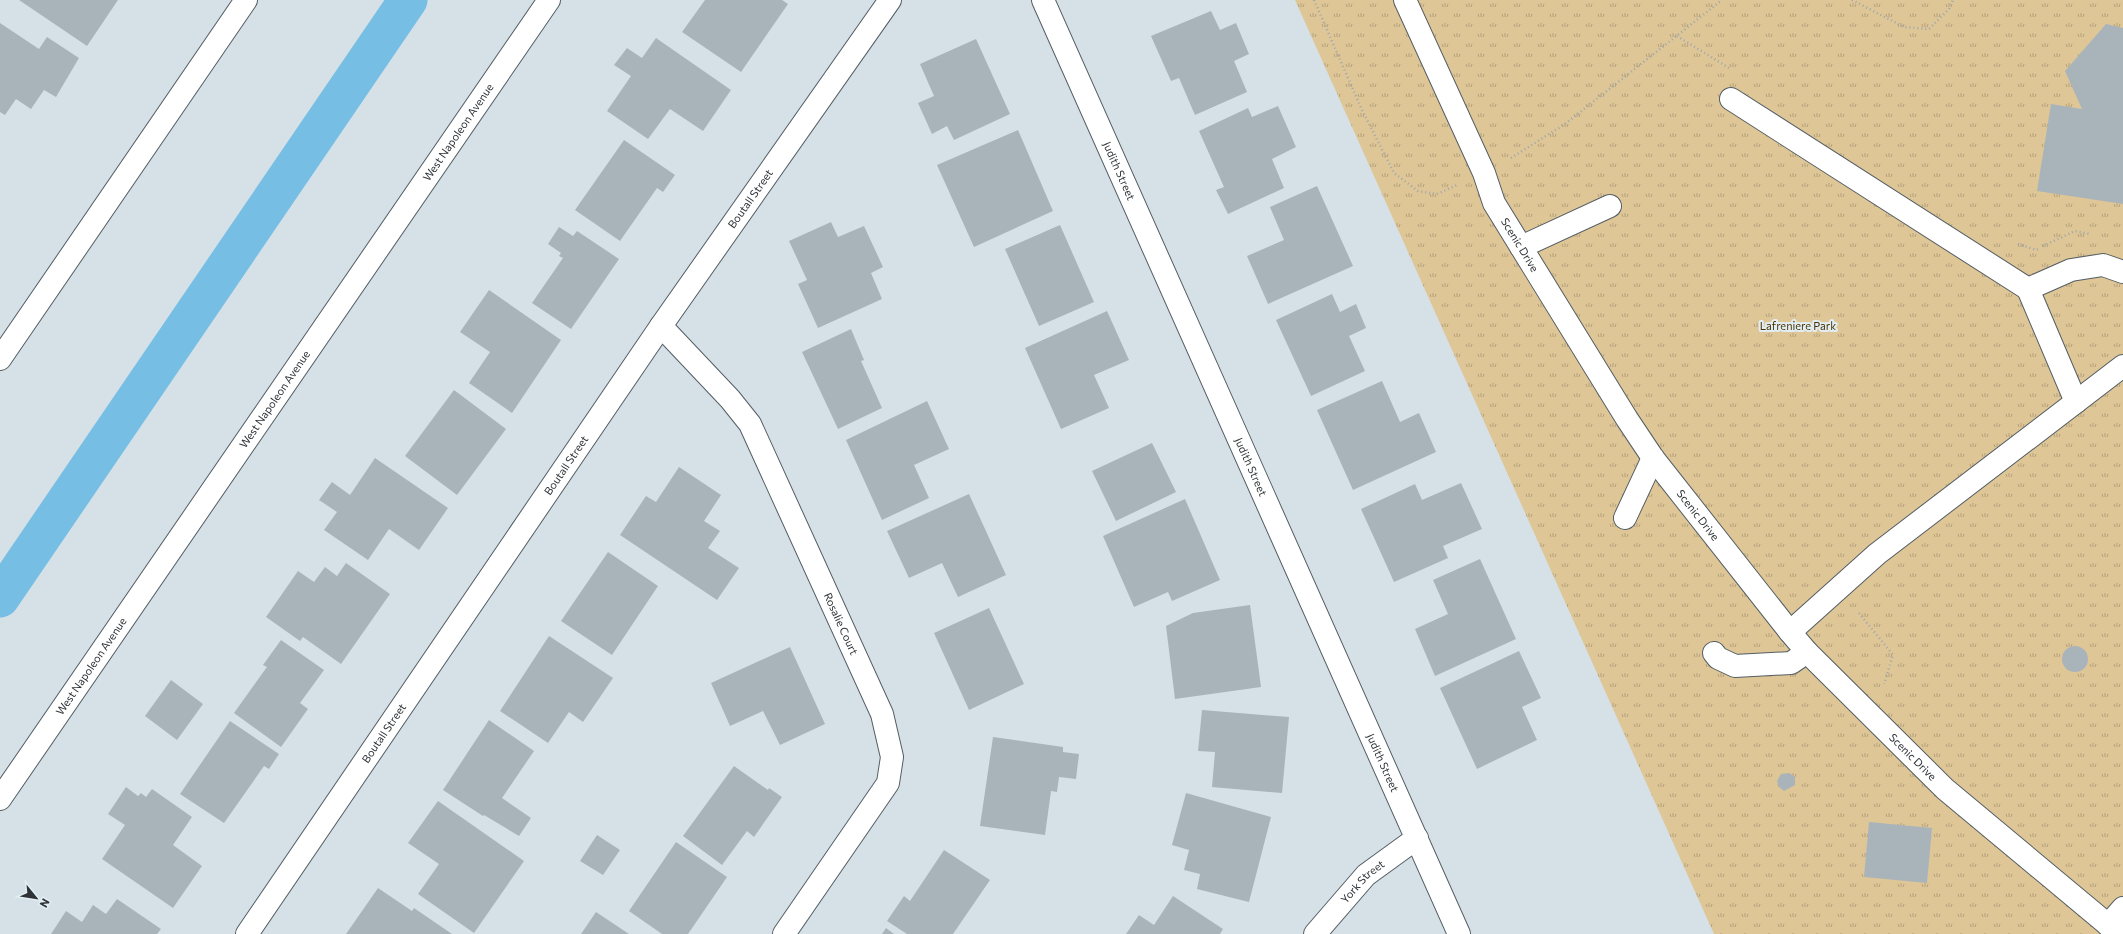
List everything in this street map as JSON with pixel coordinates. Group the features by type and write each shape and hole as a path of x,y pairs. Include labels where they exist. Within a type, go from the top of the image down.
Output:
{"street":[{"path":"0,359 246,0"},
{"name":"West Napoleon Avenue","path":"0,799 549,0"},
{"name":"Boutall Street","path":"247,934 661,326 890,0"},
{"name":"Judith Street","path":"1043,0 1459,934"},
{"name":"Scenic Drive","path":"1405,0 1484,173 1494,203 1627,419 1653,458 1807,652 1945,789 2113,929"},
{"path":"1731,99 2028,289 2076,402"},
{"path":"1521,247 1610,206"},
{"path":"2028,289 2071,270 2103,265 2123,272"},
{"name":"Rosalie Court","path":"661,326 730,399 750,424 882,714 892,757 888,783 784,934"},
{"path":"1790,632 1876,554 2123,366"},
{"path":"1625,518 1653,458"},
{"path":"1714,653 1718,658 1735,666 1791,663 1807,652"},
{"name":"York Street","path":"1315,934 1366,875 1417,838"},
{"path":"2113,929 2123,908"}],"path":[{"path":"1314,0 1362,110 1394,173 1418,191 1437,194 1507,161 1565,124 1722,0"},
{"path":"1852,0 1904,27 1929,29 1950,9 1953,0"},
{"path":"1677,36 1731,69"},
{"path":"2012,242 2036,250 2075,231 2095,236"},
{"path":"1856,609 1893,655 1882,688 1864,707"}],"green space":[{"name":"Lafreniere Park","path":"1295,0 2123,0 2123,934 1714,934"}],"building":[{"path":"19,0 118,0 87,46"},
{"path":"705,0 782,0 788,4 741,72 682,32"},
{"path":"1211,11 1220,30 1236,23 1249,54 1234,61 1247,92 1195,115 1179,78 1171,81 1151,36"},
{"path":"0,23 39,49 47,37 79,58 56,97 44,90 31,109 16,99 5,115 0,112"},
{"path":"2106,24 2123,28 2123,204 2037,191 2051,104 2082,109 2065,71"},
{"path":"656,38 731,90 703,131 670,109 648,139 607,111 631,76 614,65 627,48 642,58"},
{"path":"976,39 1010,114 954,140 947,126 932,134 918,103 934,96 920,64"},
{"path":"1278,106 1296,147 1272,159 1284,188 1228,214 1216,190 1224,187 1199,131 1248,108 1252,117"},
{"path":"1018,130 1053,211 974,247 937,165"},
{"path":"624,140 675,175 663,192 657,188 620,241 575,210"},
{"path":"1317,186 1353,266 1268,304 1247,256 1284,240 1270,207"},
{"path":"831,222 838,237 864,226 883,267 871,273 882,299 818,328 798,284 807,280 789,241"},
{"path":"1060,225 1094,302 1039,326 1005,249"},
{"path":"559,227 573,236 577,231 619,259 571,329 532,303 563,258 559,256 561,253 548,244"},
{"path":"489,290 561,340 512,413 469,383 490,352 460,332"},
{"path":"1332,294 1340,312 1356,304 1366,328 1349,336 1365,371 1311,396 1276,320"},
{"path":"1107,311 1129,360 1094,375 1109,408 1061,429 1025,348"},
{"path":"851,329 864,360 861,361 882,408 838,429 802,352"},
{"path":"1382,381 1400,422 1419,413 1436,452 1353,490 1317,410"},
{"path":"454,390 506,429 457,495 405,456"},
{"path":"927,401 949,449 914,465 929,498 882,520 846,440"},
{"path":"1152,443 1176,492 1116,521 1092,471"},
{"path":"375,458 448,508 419,550 389,529 368,560 324,530 337,512 319,500 332,482 350,495"},
{"path":"679,467 721,495 704,521 720,531 708,548 739,568 717,600 620,535 646,496 656,502"},
{"path":"1461,483 1482,529 1443,546 1448,558 1394,582 1361,509 1415,484 1422,500"},
{"path":"969,494 1006,575 958,597 942,563 909,578 887,531"},
{"path":"1185,499 1220,580 1172,601 1168,592 1134,607 1103,536"},
{"path":"608,552 658,586 612,655 561,621"},
{"path":"1480,559 1516,639 1435,676 1415,629 1448,614 1433,580"},
{"path":"346,563 390,594 341,664 303,637 300,641 266,617 298,571 314,582 325,567 337,576"},
{"path":"1250,605 1261,687 1175,699 1166,626 1193,613"},
{"path":"989,608 1024,684 969,710 934,633"},
{"path":"549,636 613,678 583,722 569,712 548,743 500,711"},
{"path":"281,640 324,670 300,703 308,709 281,747 234,713 267,667 263,665"},
{"path":"2075,646 2084,650 2088,659 2084,668 2075,672 2066,668 2062,659 2066,650"},
{"path":"790,647 825,724 780,745 763,711 730,726 711,683"},
{"path":"1519,651 1541,698 1522,707 1537,740 1477,769 1440,688"},
{"path":"171,680 203,704 177,740 145,716"},
{"path":"1202,710 1289,717 1282,793 1212,787 1215,752 1198,751"},
{"path":"489,720 534,751 502,798 531,818 519,836 484,815 483,816 443,790"},
{"path":"230,721 279,754 269,769 264,766 224,823 180,794"},
{"path":"993,737 1063,747 1063,752 1079,754 1076,779 1059,777 1057,792 1051,791 1045,835 980,826"},
{"path":"734,766 768,790 769,788 782,797 754,837 747,831 722,865 683,836"},
{"path":"1789,773 1795,777 1795,785 1784,791 1779,787 1777,781 1781,774"},
{"path":"126,787 138,796 141,793 146,797 152,789 192,817 173,845 202,866 173,908 102,859 125,825 108,814"},
{"path":"1186,793 1271,817 1249,902 1197,889 1200,874 1184,870 1189,850 1172,845"},
{"path":"438,801 524,861 474,933 418,894 439,864 408,843"},
{"path":"1869,822 1932,828 1927,883 1864,877"},
{"path":"597,835 620,850 603,875 580,861"},
{"path":"676,842 727,877 688,934 662,934 629,911"},
{"path":"944,850 990,880 953,934 907,934 887,921 904,896 910,901"},
{"path":"378,888 412,911 414,908 452,934 346,934"},
{"path":"1173,896 1223,929 1220,934 1126,934 1139,915 1154,925"},
{"path":"117,899 161,929 157,934 51,934 66,911 82,922 93,905 106,914"},
{"path":"596,912 629,934 581,934"},
{"path":"886,928 894,934 882,934"}],"waterway":[{"path":"0,598 408,0"}]}
